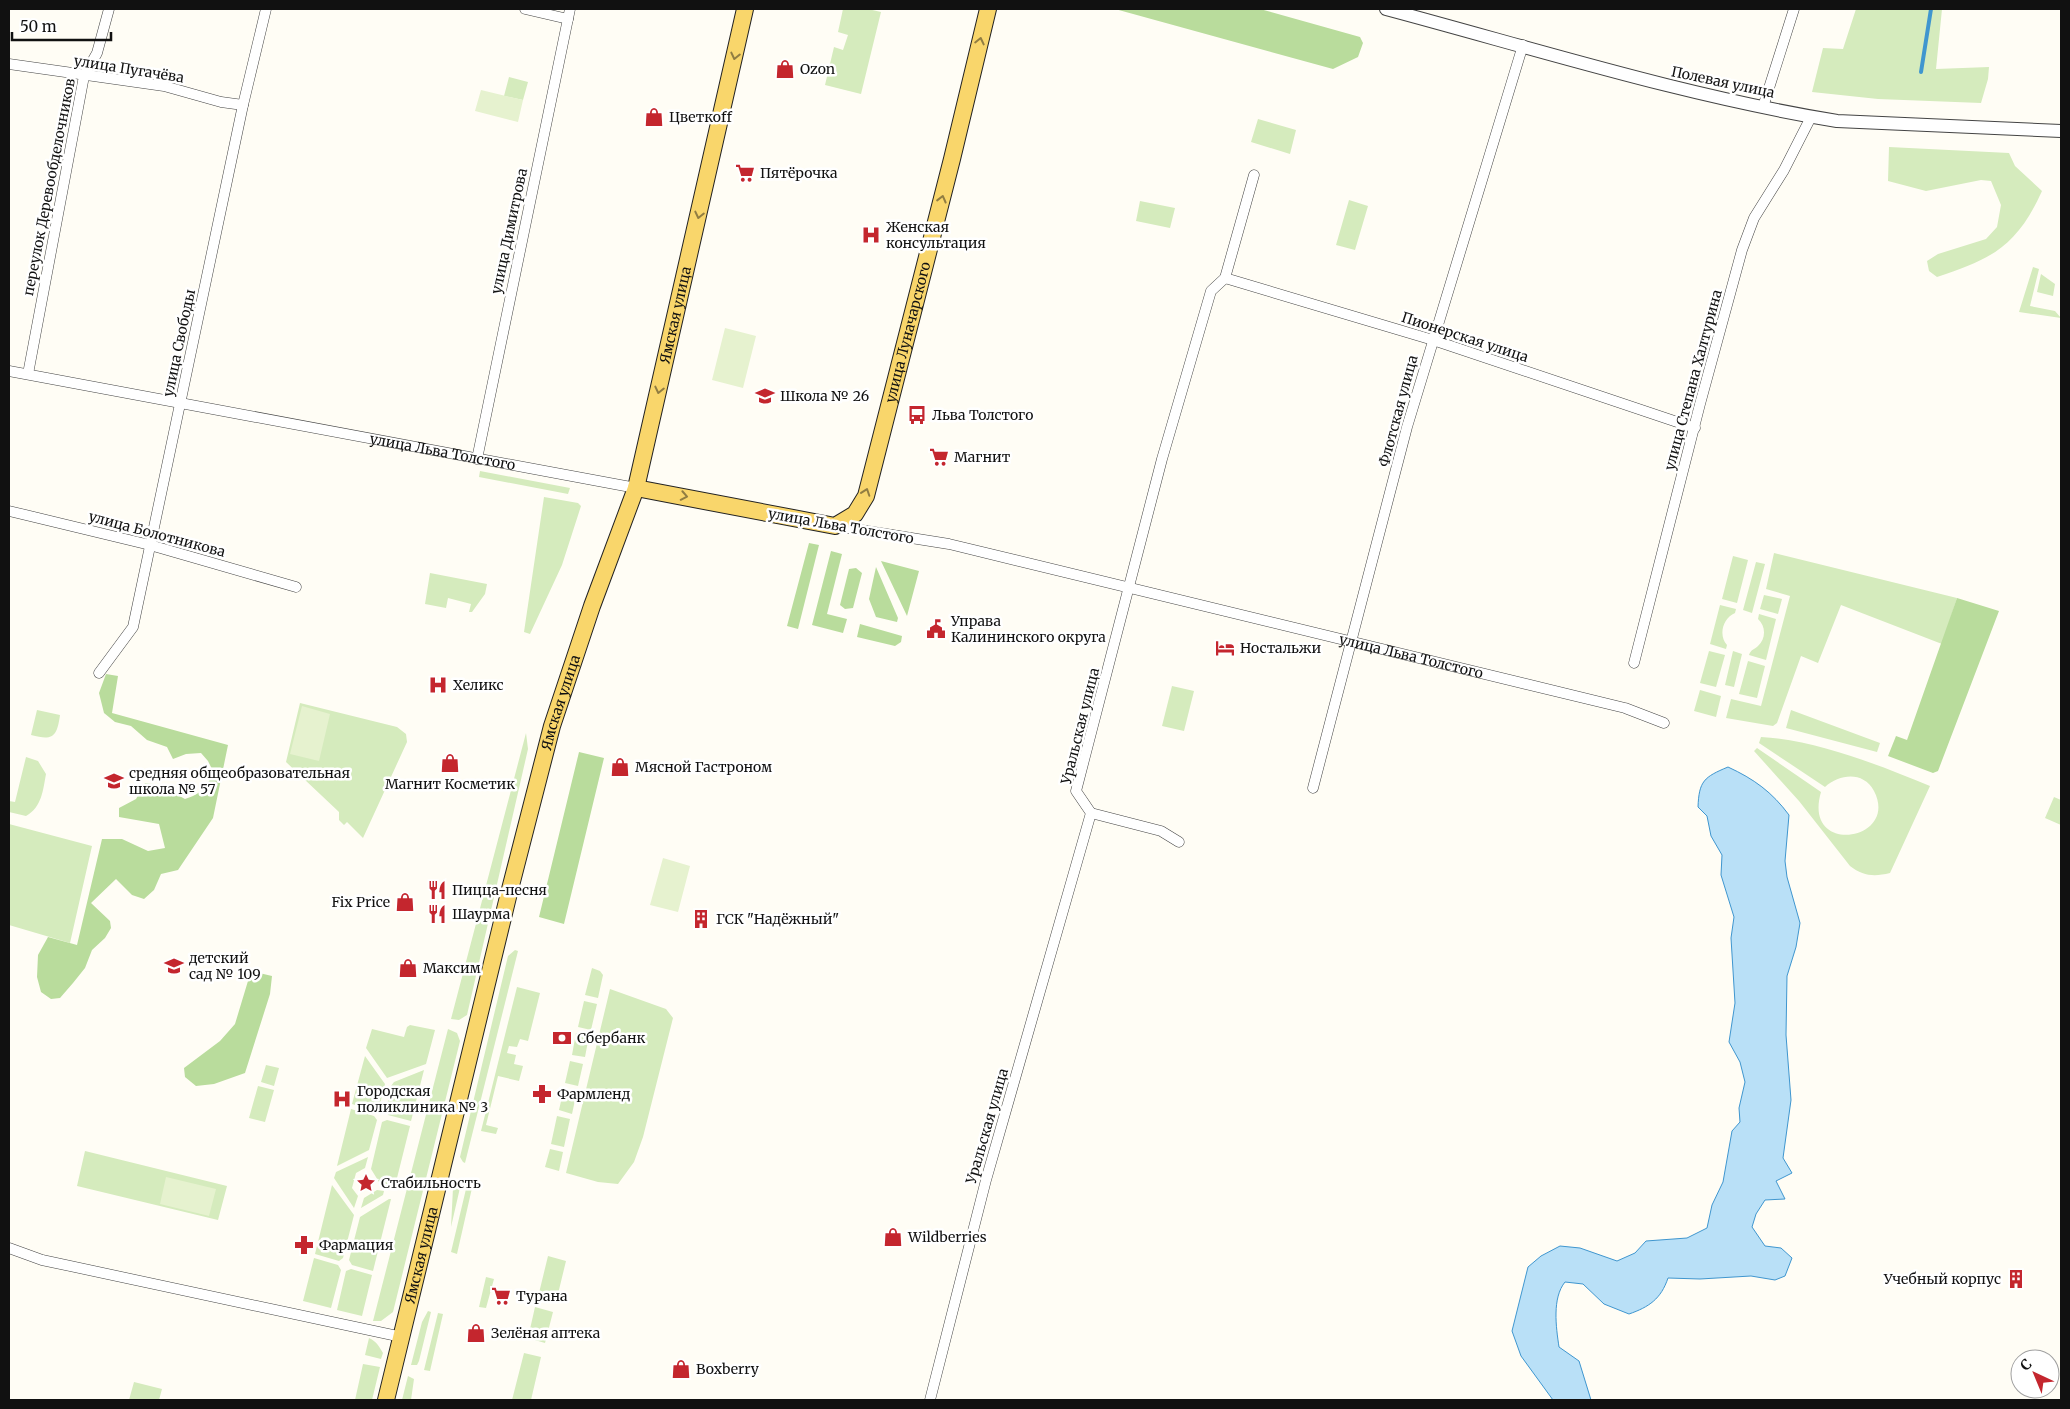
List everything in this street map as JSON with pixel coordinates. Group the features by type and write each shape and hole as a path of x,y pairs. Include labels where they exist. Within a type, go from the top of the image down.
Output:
{"main road":[{"name":"Ямская улица","path":"386,1400 508,897 552,726 592,606 636,488 745,9"},
{"name":"улица Луначарского","path":"835,526 855,514 866,496 952,160 988,9"},
{"name":"улица Льва Толстого","path":"636,488 835,526"}],"street":[{"name":"переулок Деревообделочников","path":"28,374 84,76 97,53 109,9"},
{"name":"улица Свободы","path":"99,673 133,627 243,105 266,9"},
{"path":"525,9 569,14"},
{"name":"Полевая улица","path":"1386,9 1523,45 1666,86 1811,117 1837,121 2061,131"},
{"path":"1763,107 1794,9"},
{"name":"улица Димитрова","path":"477,459 569,14"},
{"name":"Флотская улица","path":"1314,788 1407,427 1523,45"},
{"name":"улица Пугачёва","path":"9,64 164,86 221,102 243,105"},
{"name":"улица Степана Халтурина","path":"1634,664 1737,268 1748,234 1754,218 1784,170 1811,117"},
{"name":"Уральская улица","path":"930,1400 986,1180 1091,813 1076,790 1162,459 1211,292 1225,278 1254,176"},
{"name":"Пионерская улица","path":"1225,278 1433,340 1695,428"},
{"name":"улица Льва Толстого","path":"9,371 636,488"},
{"name":"улица Болотникова","path":"9,511 150,545 296,587"},
{"name":"улица Льва Толстого","path":"835,526 949,544 1625,708 1664,722"},
{"path":"1091,813 1161,831 1179,842"},
{"path":"9,1248 42,1260 402,1337"}],"green space":[{"path":"843,9 868,9 881,12 861,94 825,85 834,47 843,50 848,35 838,32"},
{"path":"1115,9 1260,9 1360,37 1363,43 1358,57 1333,69"},
{"path":"1856,9 1942,9 1936,69 1989,67 1988,79 1981,103 1878,99 1812,92 1823,48 1843,49"},
{"path":"509,77 528,82 523,100 504,96"},
{"path":"481,90 523,100 518,122 475,111"},
{"path":"1258,119 1296,130 1290,154 1251,142"},
{"path":"1889,147 2009,153 2015,166 2042,191 2023,225 2001,248 1973,264 1937,277 1929,271 1927,261 1938,254 1986,239 1997,227 2001,205 1991,181 1981,180 1926,191 1888,181"},
{"path":"1349,200 1368,206 1355,250 1336,245"},
{"path":"1140,201 1175,208 1170,228 1136,221"},
{"path":"2033,267 2039,269 2030,306 2055,311 2061,318 2019,312"},
{"path":"2041,274 2055,284 2053,296 2037,292"},
{"path":"725,328 756,336 743,388 712,380"},
{"path":"480,471 570,488 568,494 479,477"},
{"path":"544,497 578,503 581,506 562,565 530,634 524,632"},
{"path":"809,543 819,545 798,629 787,626"},
{"path":"831,551 842,554 827,614 847,619 843,633 812,625"},
{"path":"1774,553 1957,598 1942,644 1841,605 1818,663 1801,656 1777,723 1773,726 1726,718 1731,699 1761,706 1790,596 1766,589"},
{"path":"1733,556 1748,560 1737,603 1722,599"},
{"path":"881,561 919,571 907,616"},
{"path":"1756,562 1765,564 1752,613 1743,610"},
{"path":"876,567 898,618 897,622 876,617 869,599"},
{"path":"856,568 862,573 853,608 845,609 840,605 849,569"},
{"path":"430,573 487,584 485,594 472,612 469,612 471,604 448,598 446,608 425,604"},
{"path":"1764,595 1782,599 1778,614 1760,609"},
{"path":"1957,598 1999,611 1938,771 1933,773 1888,756 1896,736 1907,740"},
{"path":"1720,605 1736,609 1735,613 1727,619 1723,627 1722,632 1727,645 1726,649 1710,644"},
{"path":"1759,614 1776,619 1766,660 1749,655 1761,643 1764,636 1764,629 1758,619"},
{"path":"860,624 902,636 901,642 895,646 857,637"},
{"path":"1709,651 1725,655 1716,687 1700,683"},
{"path":"1733,651 1742,654 1734,687 1725,685"},
{"path":"1748,661 1765,666 1757,698 1739,694"},
{"path":"106,674 118,676 112,713 228,745 213,818 178,870 161,874 154,890 144,899 132,895 116,879 91,903 110,921 111,928 105,938 92,950 85,968 73,983 60,998 51,999 41,992 37,977 38,955 48,937 77,945 102,839 122,839 148,851 165,848 159,824 119,817 119,808 136,799 145,783 159,785 185,799 191,797 203,789 213,771 201,753 186,754 173,759 167,747 147,740 131,726 115,722 104,713 99,693"},
{"path":"1172,686 1194,691 1184,731 1162,726"},
{"path":"1700,690 1721,696 1716,717 1694,711"},
{"path":"300,703 397,727 406,734 407,742 363,838 347,822 344,825 339,820 339,812 286,762"},
{"path":"302,706 330,714 319,761 290,754"},
{"path":"37,710 60,715 53,736 44,738 31,735"},
{"path":"1791,710 1880,743 1877,752 1786,728"},
{"path":"526,733 528,749 467,1015 459,1020 451,1019"},
{"path":"1761,737 1782,739 1825,748 1869,762 1930,786 1890,873 1869,875 1859,872 1850,866 1799,801 1754,751 1757,748 1821,792 1819,813 1825,826 1836,833 1850,835 1864,830 1874,821 1878,808 1874,791 1869,785 1864,780 1858,778 1844,777 1825,787 1759,743"},
{"path":"579,752 604,758 564,924 539,917"},
{"path":"26,757 38,761 46,774 39,803 26,816 9,812 9,801 15,802"},
{"path":"2054,797 2061,800 2061,825 2045,818"},
{"path":"9,824 92,846 70,943 9,925"},
{"path":"663,858 690,866 678,912 650,905"},
{"path":"515,950 518,951 465,1163 460,1157 508,956"},
{"path":"592,968 600,971 603,975 598,998 585,995"},
{"path":"251,971 272,976 270,994 245,1073 214,1084 196,1086 185,1077 184,1068 220,1041 235,1024"},
{"path":"517,987 540,993 528,1041 520,1039 517,1047 509,1046 507,1053 516,1055 514,1064 523,1066 519,1081 498,1076 486,1125 498,1128 496,1134 481,1131"},
{"path":"610,989 666,1009 673,1018 643,1137 634,1162 618,1184 598,1182 566,1173"},
{"path":"584,1001 597,1004 591,1030 578,1027"},
{"path":"410,1025 435,1030 426,1064 387,1078 366,1048 372,1029 404,1037 407,1027"},
{"path":"448,1029 457,1033 460,1041 393,1312 381,1321 373,1321"},
{"path":"576,1033 589,1036 585,1057 572,1055"},
{"path":"365,1056 385,1084 379,1108 375,1111 352,1104"},
{"path":"570,1061 583,1064 578,1086 565,1083"},
{"path":"266,1065 279,1068 274,1086 261,1082"},
{"path":"424,1070 411,1121 388,1115 386,1110 391,1086 394,1082"},
{"path":"258,1086 274,1090 265,1122 249,1118"},
{"path":"564,1088 577,1091 572,1114 559,1110"},
{"path":"351,1109 374,1116 377,1120 369,1150 337,1166"},
{"path":"557,1116 570,1119 564,1147 551,1144"},
{"path":"387,1120 410,1126 395,1186 379,1182 371,1169 382,1122"},
{"path":"550,1149 563,1152 559,1171 545,1167"},
{"path":"85,1151 227,1186 218,1220 77,1186"},
{"path":"368,1157 365,1168 356,1173 352,1188 358,1196 354,1208 334,1178 336,1172"},
{"path":"166,1177 216,1189 209,1216 160,1204"},
{"path":"462,1179 451,1227 454,1182"},
{"path":"332,1185 354,1215 343,1258 339,1261 315,1254"},
{"path":"470,1186 472,1188 457,1254 451,1252 466,1189"},
{"path":"377,1190 384,1191 383,1195 361,1208 364,1198"},
{"path":"391,1199 373,1271 352,1265 349,1260 360,1217"},
{"path":"548,1256 566,1261 557,1298 539,1293"},
{"path":"314,1258 338,1265 341,1270 331,1308 303,1301"},
{"path":"351,1269 372,1275 362,1316 337,1310 346,1271"},
{"path":"486,1277 494,1279 486,1308 479,1307"},
{"path":"535,1307 553,1312 545,1343 528,1338"},
{"path":"428,1311 431,1312 419,1361 417,1365 411,1365 422,1322"},
{"path":"438,1313 443,1314 430,1371 424,1370"},
{"path":"369,1338 377,1344 383,1353 381,1359 365,1355"},
{"path":"524,1353 541,1357 531,1400 512,1400"},
{"path":"363,1364 380,1367 372,1400 355,1400"},
{"path":"408,1376 414,1379 411,1400 402,1400"},
{"path":"134,1382 162,1389 159,1400 129,1400"}],"water":[{"path":"1728,767 1762,787 1776,799 1789,815 1785,861 1787,877 1800,923 1796,947 1787,976 1786,1035 1791,1100 1783,1158 1792,1173 1776,1181 1785,1199 1765,1200 1756,1214 1752,1227 1765,1246 1781,1248 1792,1258 1785,1276 1775,1280 1751,1276 1700,1279 1668,1278 1658,1297 1643,1308 1629,1314 1604,1304 1583,1284 1565,1282 1558,1296 1556,1313 1559,1347 1579,1361 1591,1400 1553,1400 1521,1356 1512,1331 1528,1267 1541,1256 1560,1246 1580,1248 1617,1261 1635,1253 1646,1241 1687,1238 1707,1228 1712,1205 1723,1182 1732,1131 1740,1122 1739,1108 1745,1082 1740,1062 1729,1042 1735,1003 1731,938 1734,917 1721,875 1722,855 1711,836 1707,816 1698,807 1700,791 1704,781 1713,774"}],"waterway":[{"path":"1921,72 1931,9"}],"place":[{"name":"Ozon","path":"785,69"},
{"name":"Цветкоff","path":"654,117"},
{"name":"Пятёрочка","path":"745,173"},
{"name":"Женская консультация","path":"871,235"},
{"name":"Школа № 26","path":"765,396"},
{"name":"Льва Толстого","path":"917,415"},
{"name":"Магнит","path":"939,457"},
{"name":"Управа Калининского округа","path":"936,629"},
{"name":"Ностальжи","path":"1225,648"},
{"name":"Хеликс","path":"438,685"},
{"name":"Магнит Косметик","path":"450,763"},
{"name":"Мясной Гастроном","path":"620,767"},
{"name":"средняя общеобразовательная школа № 57","path":"114,781"},
{"name":"Пицца-песня","path":"437,890"},
{"name":"Fix Price","path":"405,902"},
{"name":"Шаурма","path":"437,914"},
{"name":"ГСК \"Надёжный\"","path":"701,919"},
{"name":"детский сад № 109","path":"174,966"},
{"name":"Максим","path":"408,968"},
{"name":"Сбербанк","path":"562,1038"},
{"name":"Фармленд","path":"542,1094"},
{"name":"Городская поликлиника № 3","path":"342,1099"},
{"name":"Стабильность","path":"366,1183"},
{"name":"Wildberries","path":"893,1237"},
{"name":"Фармация","path":"304,1245"},
{"name":"Учебный корпус","path":"2016,1279"},
{"name":"Турана","path":"501,1296"},
{"name":"Зелёная аптека","path":"476,1333"},
{"name":"Boxberry","path":"681,1369"}]}
